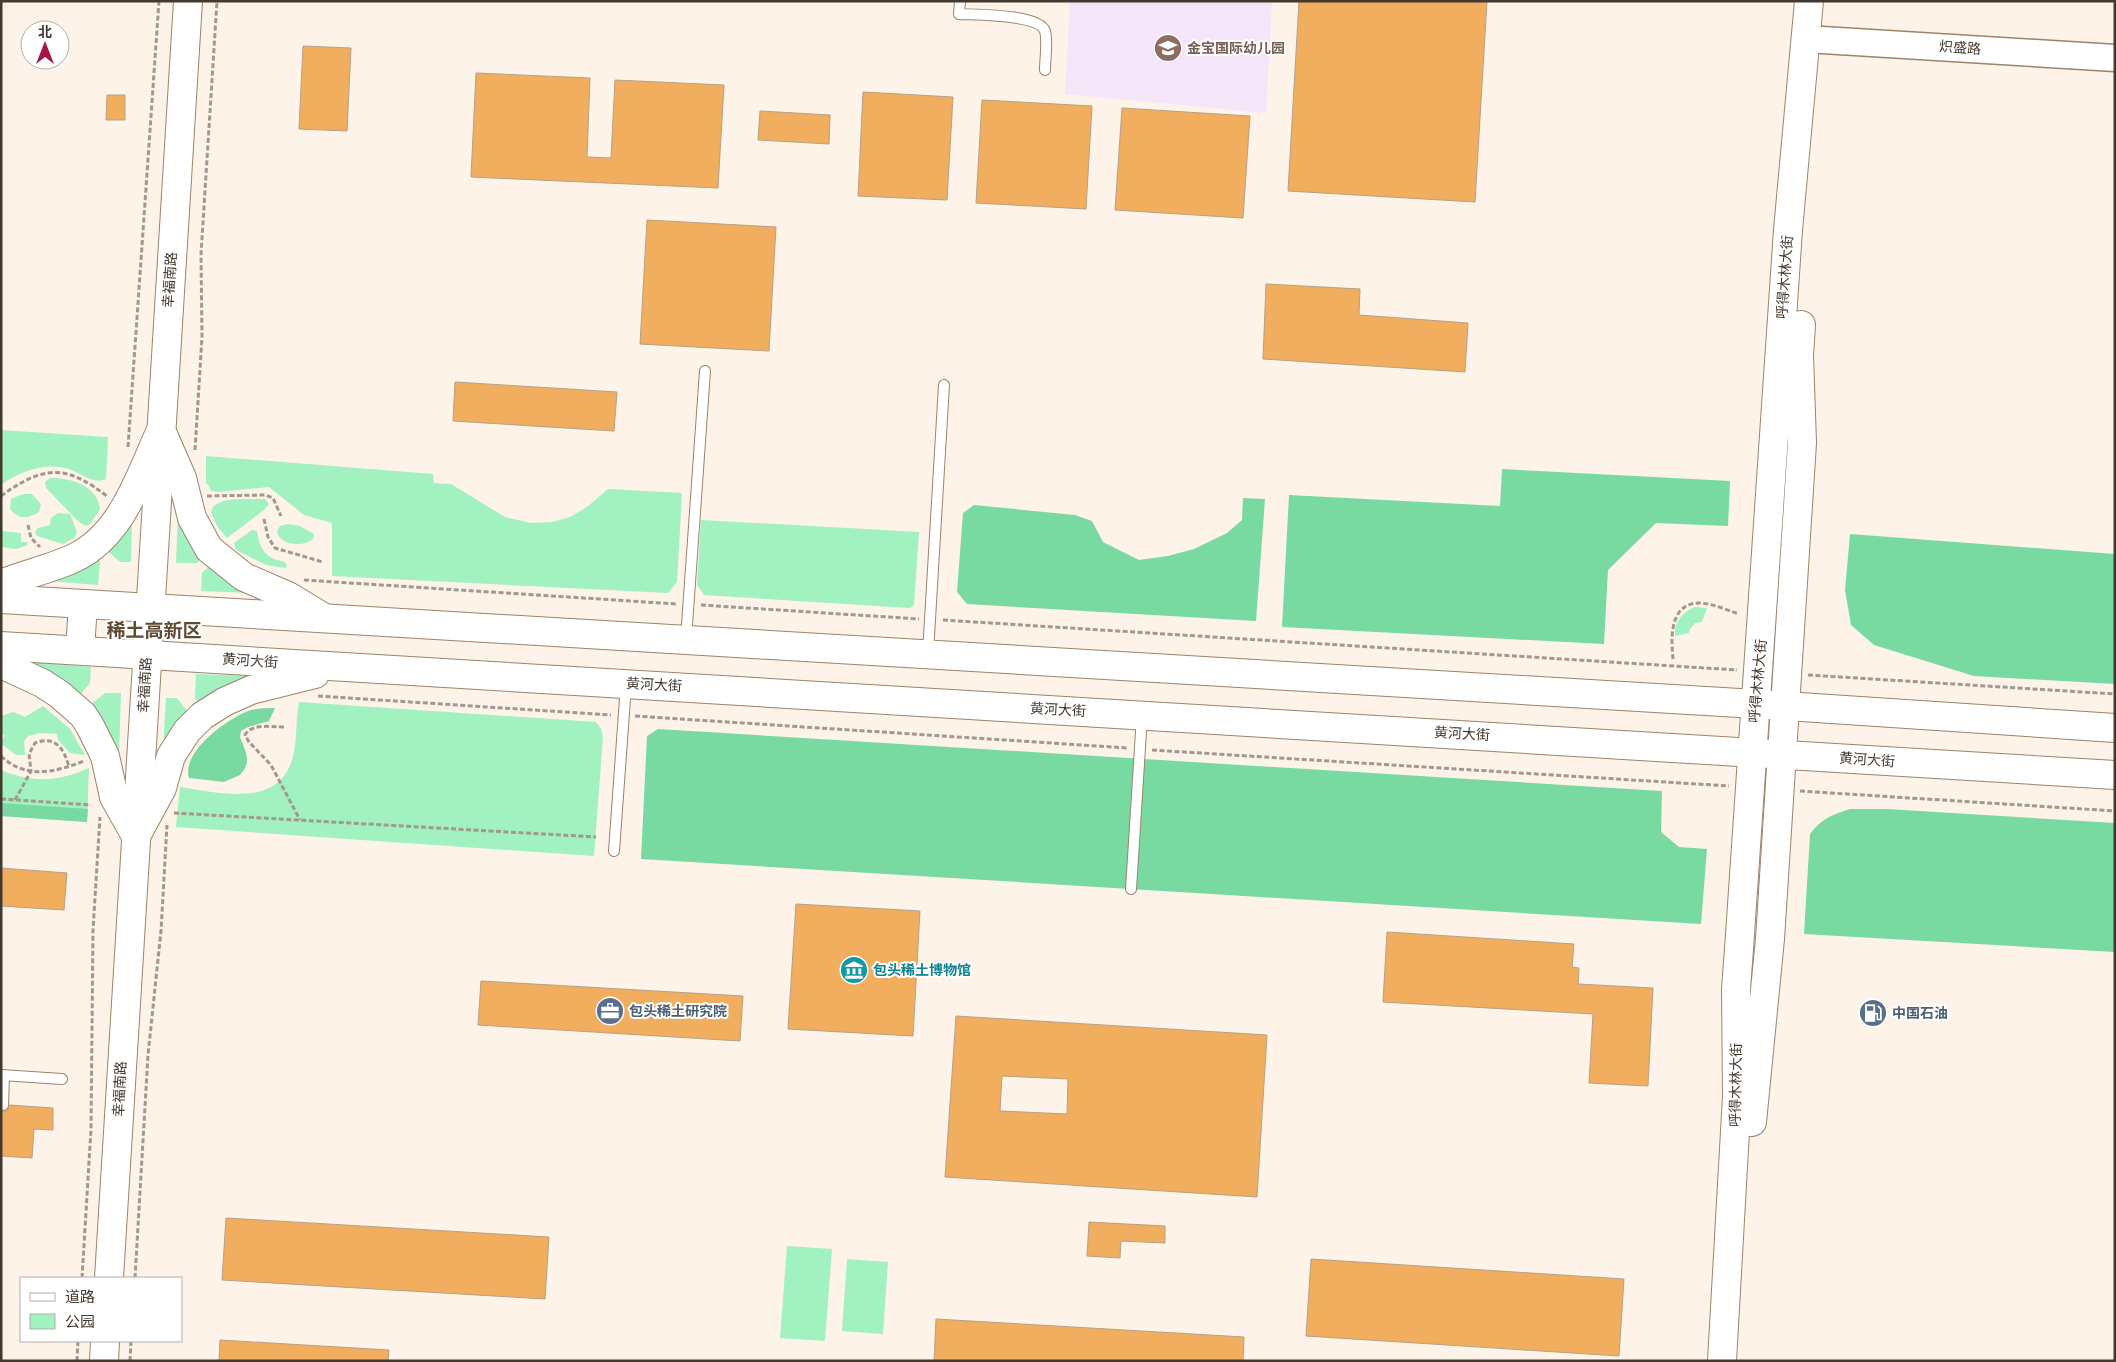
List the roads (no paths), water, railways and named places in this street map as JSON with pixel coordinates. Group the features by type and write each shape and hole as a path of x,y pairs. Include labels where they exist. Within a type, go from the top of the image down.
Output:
{"main road":[{"name":"幸福南路","path":"109,1277 188,1"},
{"name":"呼得木林大街","path":"1739,1361 1749,1163 1770,939 1802,443 1799,355 1814,39 1809,1"},
{"name":"呼得木林大街","path":"1722,1361 1737,1096 1736,989 1761,647 1788,230 1814,39 1824,1"},
{"path":"1,584 75,558 101,539 110,530 130,498 161,430"},
{"path":"161,430 182,478 192,518 209,549 244,577 288,596 326,619"},
{"path":"1,599 1756,704 2115,728"},
{"path":"80,650 83,604"},
{"name":"黄河大街","path":"1,646 1752,752 2115,776"},
{"path":"1,664 48,687 82,716 90,726 105,756 114,797 136,836"},
{"path":"136,836 162,788 167,765 175,749 187,731 206,713 224,702 263,686 304,678 340,666"},
{"path":"104,1361 105,1342"}],"street":[{"name":"炽盛路","path":"1814,39 2115,58"}],"lane":[{"path":"960,1 959,14 1028,19 1042,25 1045,32 1045,70"},
{"path":"686,640 705,371"},
{"path":"928,654 944,385"},
{"path":"614,851 626,684"},
{"path":"1131,889 1142,715"},
{"path":"3,1105 3,1075 62,1079"}],"place":[{"name":"金宝国际幼儿园","path":"1168,48"},
{"name":"包头稀土博物馆","path":"854,970"},
{"name":"包头稀土研究院","path":"610,1011"},
{"name":"中国石油","path":"1873,1013"}],"district":[{"name":"稀土高新区","path":"154,630"}]}
